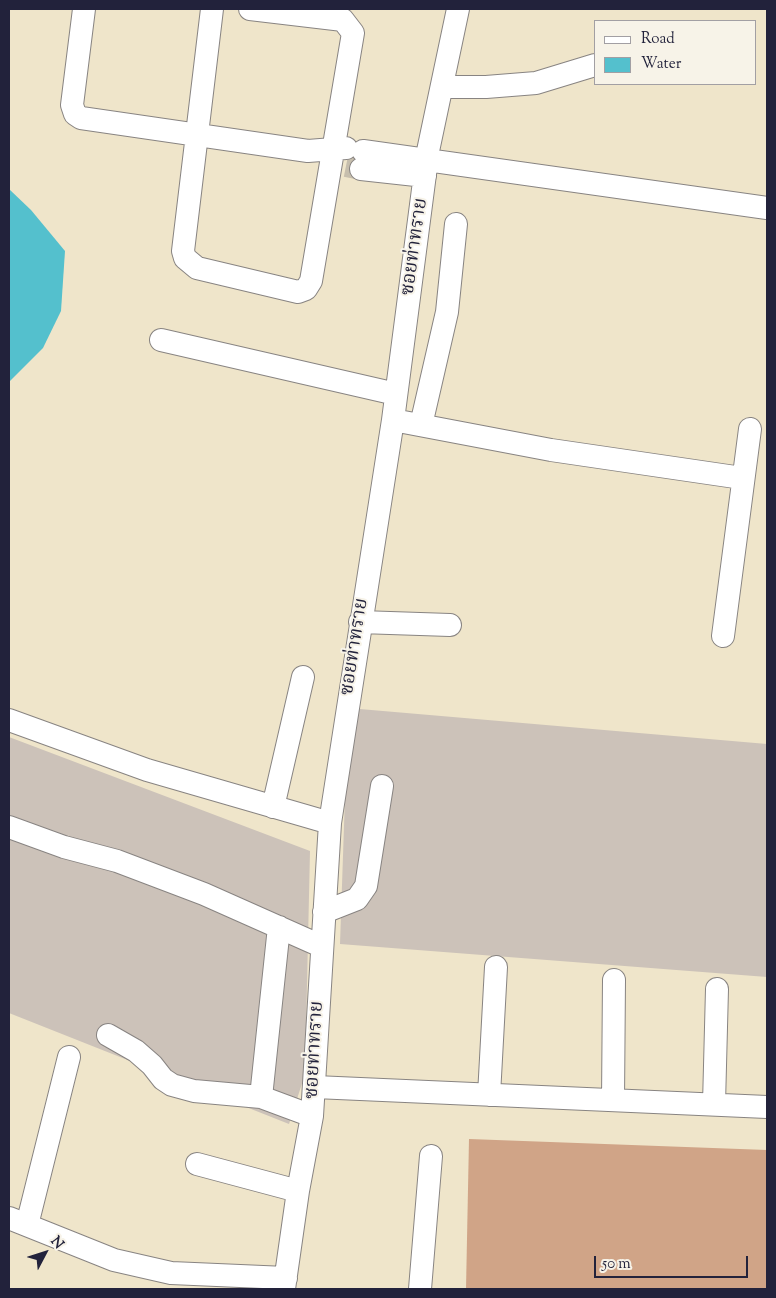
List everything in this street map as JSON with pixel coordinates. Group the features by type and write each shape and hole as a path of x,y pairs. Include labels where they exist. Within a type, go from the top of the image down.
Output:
{"street":[{"path":"84,9 72,105 76,114 91,120 426,168 767,208"},
{"path":"212,9 183,251 185,258 197,268 298,292 306,289 311,281 347,157 353,33 342,20 298,11 250,9"},
{"name":"ซอยท่าทราย","path":"285,1283 315,1087 319,1035 321,946 330,824 393,420 426,168 458,9"},
{"path":"442,87 486,87 536,83 594,65"},
{"path":"421,425 447,312 456,224"},
{"path":"161,340 396,394"},
{"path":"393,420 550,450 742,478"},
{"path":"723,636 742,478 750,429"},
{"path":"360,622 450,625"},
{"path":"273,807 303,677"},
{"path":"9,720 147,770 330,824"},
{"path":"324,912 357,899 366,886 382,786"},
{"path":"9,827 64,847 117,861 204,894 321,946"},
{"path":"261,1097 279,927"},
{"path":"489,1095 496,967"},
{"path":"613,1100 614,980"},
{"path":"714,1104 717,989"},
{"path":"108,1035 136,1051 152,1065 163,1079 172,1085 194,1091 261,1097 312,1116"},
{"path":"69,1057 18,1221 114,1260 171,1273 285,1283"},
{"path":"315,1087 767,1107"},
{"path":"420,1289 431,1156"},
{"path":"197,1164 298,1191"}],"shaded area":[{"path":"348,708 767,744 767,977 340,944"},
{"path":"9,737 310,851 305,1074 289,1124 9,1013"}],"water":[{"path":"9,189 31,210 65,251 61,311 43,348 9,382"}],"building":[{"path":"469,1139 767,1150 767,1289 466,1289"}],"tunnel":[{"path":"346,166 361,169"}]}
